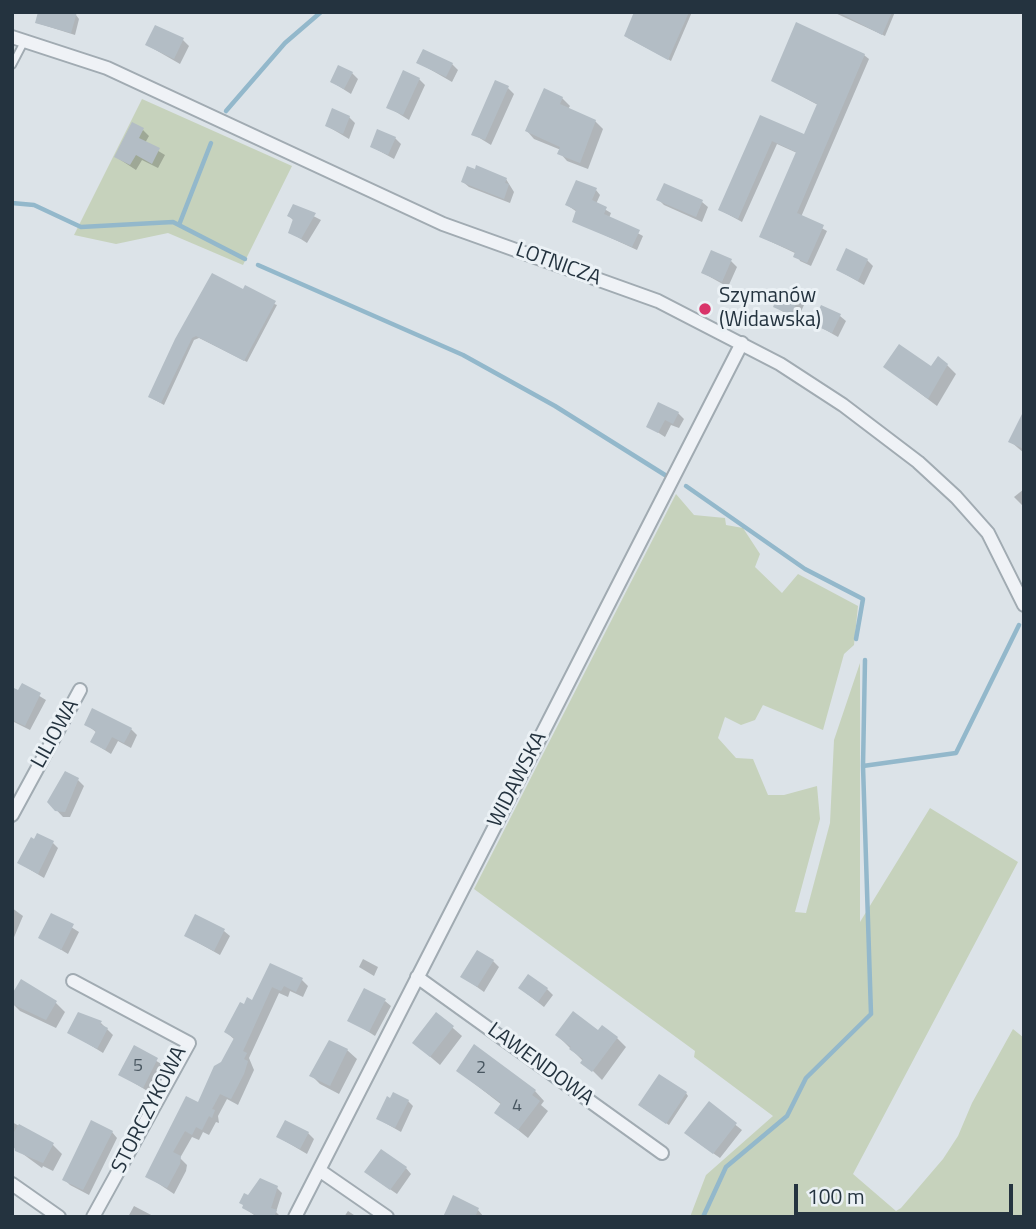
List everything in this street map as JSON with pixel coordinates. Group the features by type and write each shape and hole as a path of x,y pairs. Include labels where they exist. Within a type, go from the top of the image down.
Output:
{"street":[{"name":"LOTNICZA","path":"19,39 88,60 443,224 658,302 742,343 843,405 918,462 956,497 988,533 1024,605"},
{"name":"WIDAWSKA","path":"295,1217 742,343"},
{"name":"LILIOWA","path":"12,815 80,690"},
{"name":"LAWENDOWA","path":"417,977 662,1153"},
{"name":"STORCZYKOWA","path":"73,981 189,1043 93,1217"},
{"path":"319,1170 387,1217"},
{"path":"12,1184 59,1217"}],"lane":[{"path":"12,65 19,39"}],"green space":[{"path":"142,99 292,166 243,265 168,233 116,244 74,235"},
{"path":"676,494 694,515 725,518 726,525 743,528 760,554 755,567 782,593 798,574 858,606 854,645 844,654 823,730 763,705 755,720 741,725 725,717 718,738 736,758 753,759 768,795 784,795 817,786 820,819 795,912 806,913 830,823 834,740 860,663 860,922 930,808 1018,862 853,1174 896,1211 901,1208 943,1159 958,1136 972,1103 1013,1029 1024,1038 1024,1217 690,1217 706,1175 773,1116 694,1057 695,1051 474,889"}],"building":[{"path":"38,12 77,12 71,33 35,23"},
{"path":"634,12 689,12 668,60 624,36"},
{"path":"838,12 892,12 882,35"},
{"path":"796,22 865,54 797,213 824,225 807,263 793,257 795,252 759,237 796,152 772,141 738,219 718,210 760,115 804,134 817,104 771,81"},
{"path":"155,25 184,38 174,59 145,45"},
{"path":"423,49 453,63 446,77 416,63"},
{"path":"338,65 353,72 344,89 330,82"},
{"path":"403,70 420,78 403,115 386,108"},
{"path":"495,80 509,86 485,140 471,135"},
{"path":"544,88 563,97 560,104 596,120 580,163 557,154 560,147 525,131"},
{"path":"332,108 350,116 343,134 325,126"},
{"path":"132,122 144,128 139,138 160,148 152,164 136,155 130,165 114,157"},
{"path":"377,129 396,137 388,155 370,147"},
{"path":"476,165 507,178 505,183 509,184 504,199 461,182 467,166 475,169"},
{"path":"576,180 597,188 592,200 607,207 604,214 640,230 632,247 572,222 576,210 565,205"},
{"path":"664,183 703,200 696,217 656,200"},
{"path":"293,204 316,213 301,239 288,233 293,219 287,216"},
{"path":"846,248 868,259 858,281 836,270"},
{"path":"711,250 732,259 722,282 701,273"},
{"path":"212,273 243,289 245,285 276,301 244,361 196,336 192,338 161,403 148,397 175,339"},
{"path":"781,289 799,297 791,315 773,307"},
{"path":"821,305 841,314 832,333 812,324"},
{"path":"899,344 931,366 938,356 948,364 928,399 883,367"},
{"path":"658,402 679,412 673,424 665,420 658,433 646,427"},
{"path":"1024,410 1024,449 1008,442"},
{"path":"22,683 41,693 25,726 12,720 12,687 18,690"},
{"path":"92,708 132,728 124,743 112,737 105,750 90,742 96,731 84,725"},
{"path":"65,771 79,778 65,812 55,811 47,802"},
{"path":"37,833 54,841 38,874 17,863 31,837 34,839"},
{"path":"51,913 74,924 61,950 38,938"},
{"path":"195,914 225,929 214,951 184,936"},
{"path":"477,950 494,960 477,987 460,977"},
{"path":"270,963 303,978 296,992 284,986 281,991 272,987 243,1051 247,1053 244,1059 248,1061 231,1099 220,1094 212,1109 215,1110 212,1118 209,1116 202,1130 196,1127 192,1135 185,1131 173,1152 181,1156 180,1164 167,1188 145,1177 186,1096 198,1102 214,1066 221,1062 234,1038 224,1032 240,1002 244,1004 247,997 252,1000"},
{"path":"528,974 548,988 538,1002 518,988"},
{"path":"21,979 57,1001 46,1020 12,1004 12,994"},
{"path":"364,988 386,999 369,1032 347,1021"},
{"path":"573,1011 598,1030 602,1025 618,1037 592,1072 580,1063 583,1059 569,1049 571,1047 555,1035"},
{"path":"78,1012 102,1021 100,1024 108,1028 97,1049 67,1033"},
{"path":"436,1012 454,1026 430,1057 412,1043"},
{"path":"329,1040 348,1049 330,1086 309,1076"},
{"path":"474,1044 536,1090 532,1095 540,1101 518,1130 494,1113 501,1103 456,1071"},
{"path":"134,1045 158,1058 143,1088 118,1075"},
{"path":"659,1074 687,1092 666,1124 638,1105"},
{"path":"393,1092 409,1100 395,1128 376,1119 387,1096 390,1098"},
{"path":"709,1101 737,1123 713,1154 684,1133"},
{"path":"91,1120 113,1131 83,1190 62,1180"},
{"path":"285,1120 309,1132 300,1149 276,1137"},
{"path":"19,1124 54,1143 43,1163 15,1151 12,1135"},
{"path":"381,1149 407,1167 390,1190 364,1172"},
{"path":"260,1178 278,1186 271,1208 277,1210 274,1217 259,1217 242,1208 243,1205 239,1203 244,1193 248,1195"},
{"path":"453,1195 479,1208 475,1217 443,1217"}],"waterway":[{"path":"226,111 285,43 321,12"},
{"path":"179,225 211,143"},
{"path":"12,203 34,205 81,227 173,222 245,259"},
{"path":"258,265 463,355 555,406 665,475"},
{"path":"686,486 805,569 863,599 856,639"},
{"path":"863,766 956,753 1019,625"},
{"path":"703,1217 726,1167 787,1116 806,1078 871,1014 863,766 865,660"}],"place":[{"name":"Szymanów (Widawska)","path":"705,309"}]}
